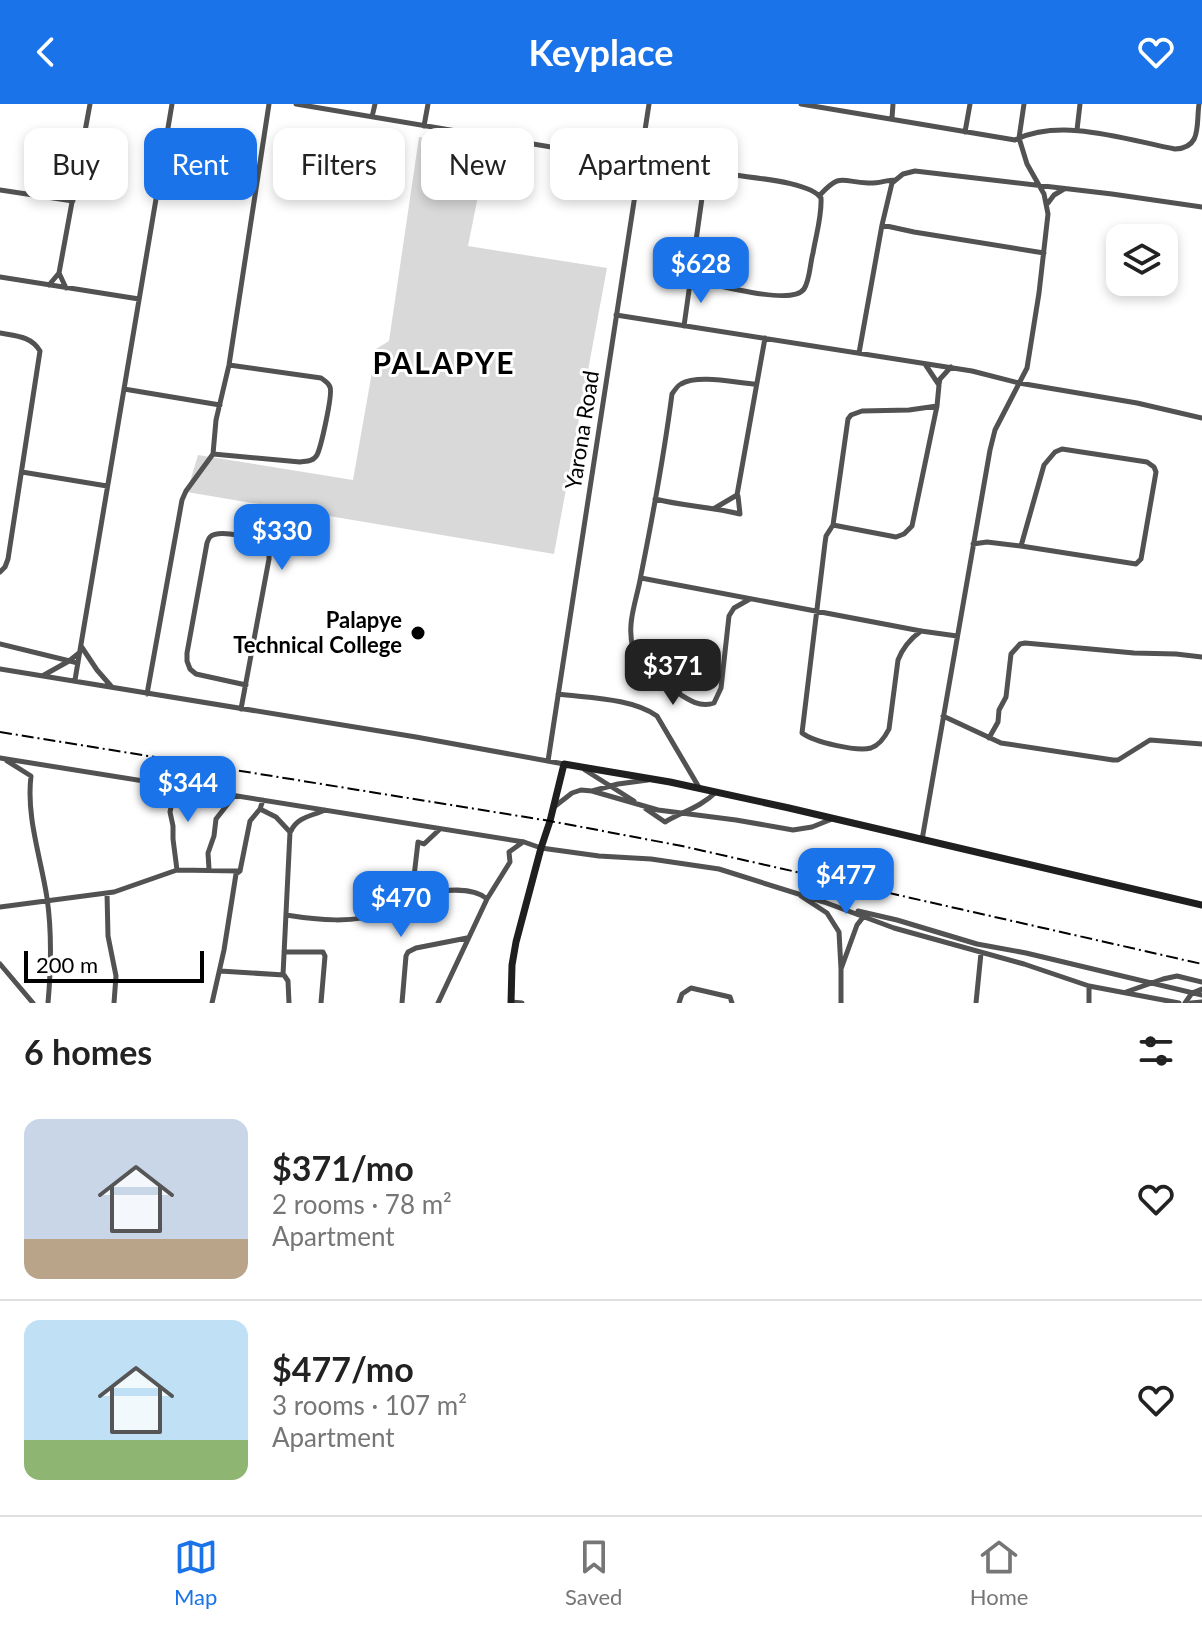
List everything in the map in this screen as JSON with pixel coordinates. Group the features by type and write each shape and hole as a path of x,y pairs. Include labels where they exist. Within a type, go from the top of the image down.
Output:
{"street":[{"path":"49,285 59,273 90,104"},
{"path":"75,680 172,104"},
{"path":"147,694 179,509 186,491 213,454 213,437 229,365 269,104"},
{"path":"296,104 550,147"},
{"path":"372,117 375,104"},
{"path":"424,126 428,104"},
{"name":"Yarona Road","path":"645,128 649,104"},
{"path":"804,104 1013,140 1048,129 1077,130 1175,149 1184,149 1194,141 1199,104"},
{"path":"892,118 893,104"},
{"path":"965,132 970,104"},
{"path":"922,840 986,470 995,430 1027,368 1032,349 1048,204 1027,164 1019,138 1024,104"},
{"path":"1077,130 1080,104"},
{"path":"859,353 892,183 903,174 915,171 1037,184 1202,207"},
{"path":"684,326 702,198 716,175 728,174 798,185 814,190 819,196 822,202 818,229 805,288 800,293 786,297 691,279"},
{"path":"819,196 827,186 844,179 874,184 895,180"},
{"path":"1048,204 1054,195 1066,188"},
{"path":"0,190 73,201"},
{"name":"Yarona Road","path":"548,761 634,200"},
{"path":"882,225 1044,253"},
{"path":"59,273 66,288"},
{"path":"0,277 139,299"},
{"path":"616,315 951,367 1202,418"},
{"path":"0,333 26,338 35,343 40,351 8,559 0,572"},
{"path":"655,499 740,514 737,495 765,338"},
{"path":"924,363 939,385"},
{"path":"213,454 311,461 316,455 327,417 331,388 321,378 229,365"},
{"path":"833,525 896,537 912,526 940,379 951,367"},
{"path":"750,599 734,608 729,616 720,691 714,703 704,705 689,700 638,660 632,647 630,622 641,578 672,394 680,384 703,379 756,384"},
{"path":"124,389 220,405"},
{"path":"921,631 901,652 887,735 877,745 870,748 832,745 807,737 801,731 826,536 833,525 848,419 862,411 937,406"},
{"path":"973,544 987,542 1133,565 1138,563 1156,472 1154,467 1147,462 1062,449 1055,452 1044,465 1021,546"},
{"path":"22,472 107,486"},
{"path":"715,508 737,495"},
{"path":"241,709 246,685 270,549 269,544 255,538 217,534 210,536 207,543 187,661 196,674 246,685"},
{"path":"641,578 957,636"},
{"path":"0,644 78,663"},
{"path":"989,738 1006,697 1011,654 1020,644 1202,655"},
{"path":"43,675 69,661 80,649"},
{"path":"80,649 112,688"},
{"path":"0,669 653,779 1202,905"},
{"path":"558,694 630,704 657,716 700,789"},
{"path":"943,716 989,738 1015,745 1113,760 1150,740 1202,744"},
{"path":"2,758 524,842 541,848 719,869 795,892 894,928 1024,964 1089,986 1185,1003 1202,1002"},
{"path":"2,758 31,776 29,793 33,825 47,901 51,977 48,1003"},
{"path":"522,1003 511,1003 516,942 564,764"},
{"path":"583,768 665,822 699,806 716,792"},
{"path":"592,791 653,779"},
{"path":"177,870 170,812 182,796 181,787"},
{"path":"554,808 572,793 581,790 658,810 793,830 812,827 833,818"},
{"path":"209,869 208,853 216,819 234,796"},
{"path":"212,1003 236,874 240,871 250,821 263,800"},
{"path":"260,809 276,817 290,832"},
{"path":"283,975 290,832 294,823 325,810"},
{"path":"417,904 413,885 418,842 424,844 440,829"},
{"path":"438,1003 487,899 510,862 509,852 524,842"},
{"path":"0,907 107,893 177,870 240,871"},
{"path":"417,904 425,893 436,892 472,891 487,899"},
{"path":"795,892 827,913 839,932 841,1003"},
{"path":"107,893 108,936 116,976 114,1003"},
{"path":"286,915 316,920 348,919 383,913 408,900 417,904"},
{"path":"849,911 860,911 977,944 1151,984 1192,993 1202,992"},
{"path":"841,969 857,925 864,916"},
{"path":"402,1003 408,952 468,938"},
{"path":"284,952 323,952 321,1003"},
{"path":"976,1003 981,953"},
{"path":"0,964 33,1003"},
{"path":"220,971 283,975 288,981 289,1003"},
{"path":"1125,993 1177,976 1202,982"},
{"path":"1089,986 1089,1003"},
{"path":"679,1003 682,994 691,988 730,997 732,1003"},
{"path":"1185,1003 1192,993"}],"shaded area":[{"path":"419,137 421,200 477,200 468,246 607,268 554,554 187,492 198,455 353,480 376,349 389,341"}],"railway":[{"path":"0,732 550,821 682,846 1202,964"}],"place":[{"name":"Palapye Technical College","path":"418,633"}],"district":[{"name":"PALAPYE","path":"444,364"}]}
